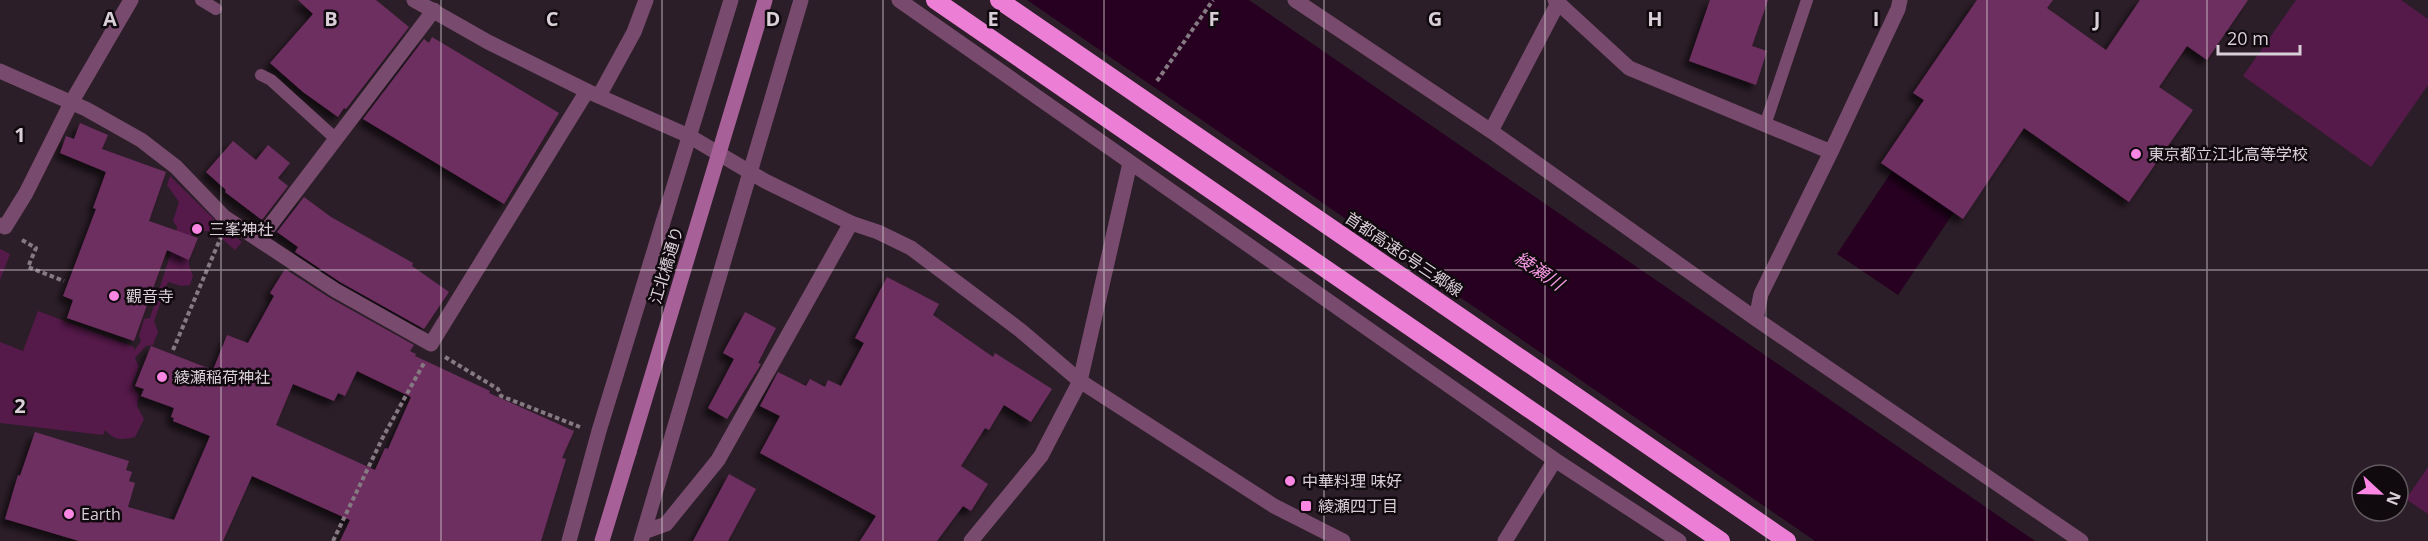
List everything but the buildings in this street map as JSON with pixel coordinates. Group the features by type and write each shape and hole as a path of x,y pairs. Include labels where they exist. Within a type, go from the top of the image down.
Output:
{"highway":[{"path":"935,0 1721,541"},
{"name":"首都高速6号三郷線","path":"999,0 1787,541"}],"main road":[{"name":"江北橋通り","path":"602,541 765,0"}],"street":[{"path":"2,226 26,194 71,104 132,0"},
{"path":"414,0 488,42 593,94 688,136 750,173 851,224 878,232 911,248 1020,330 1080,381 1274,506 1342,541"},
{"path":"0,71 86,109 141,140 176,167 228,219 335,290 431,347 634,32 646,0"},
{"path":"569,541 599,430 731,0"},
{"path":"642,536 801,0"},
{"path":"899,0 1555,460 1680,541"},
{"path":"1295,0 1491,131 1756,320 2081,541"},
{"path":"1756,320 1761,294 1832,152 1898,9 1900,0"},
{"path":"1491,131 1557,2 1629,68 1832,152"},
{"path":"259,240 435,10"},
{"path":"971,541 1041,456 1080,381 1130,163"},
{"path":"642,536 666,524 718,460 851,224"},
{"path":"1505,541 1555,460"}],"lane":[{"path":"201,0 216,9"},
{"path":"1765,125 1807,0"},
{"path":"261,75 336,139"}],"path":[{"path":"1152,87 1213,0"},
{"path":"173,350 228,219"},
{"path":"2,226 11,234 36,248 28,267 64,281"},
{"path":"333,541 383,437 431,347 498,389 501,396 584,429"}],"shaded area":[{"path":"2296,0 2401,0 2428,19 2428,85 2371,167 2243,76"},
{"path":"170,176 217,222 242,242 235,250 213,231 195,231 189,237 189,266 193,276 190,285 181,286 168,282 154,321 158,332 153,345 146,346 135,358 139,367 132,384 139,396 137,406 144,419 135,437 119,439 105,430 103,435 0,423 0,342 23,351 38,311 134,347 134,351 141,341 139,336 144,319 150,318 176,237 177,227 173,221 179,202 167,185"},
{"path":"0,249 10,254 0,280"},
{"path":"2428,467 2428,514 2410,502 2410,493"}],"water":[{"name":"綾瀬川","path":"1027,0 1249,0 2035,541 1815,541"},
{"path":"1892,171 1954,212 1898,295 1837,254"}],"place":[{"name":"東京都立江北高等学校","path":"2136,154"},
{"name":"三峯神社","path":"197,229"},
{"name":"觀音寺","path":"114,296"},
{"name":"綾瀬稲荷神社","path":"162,377"},
{"name":"中華料理 味好","path":"1290,481"},
{"name":"綾瀬四丁目","path":"1306,506"},
{"name":"Earth","path":"69,514"}]}
